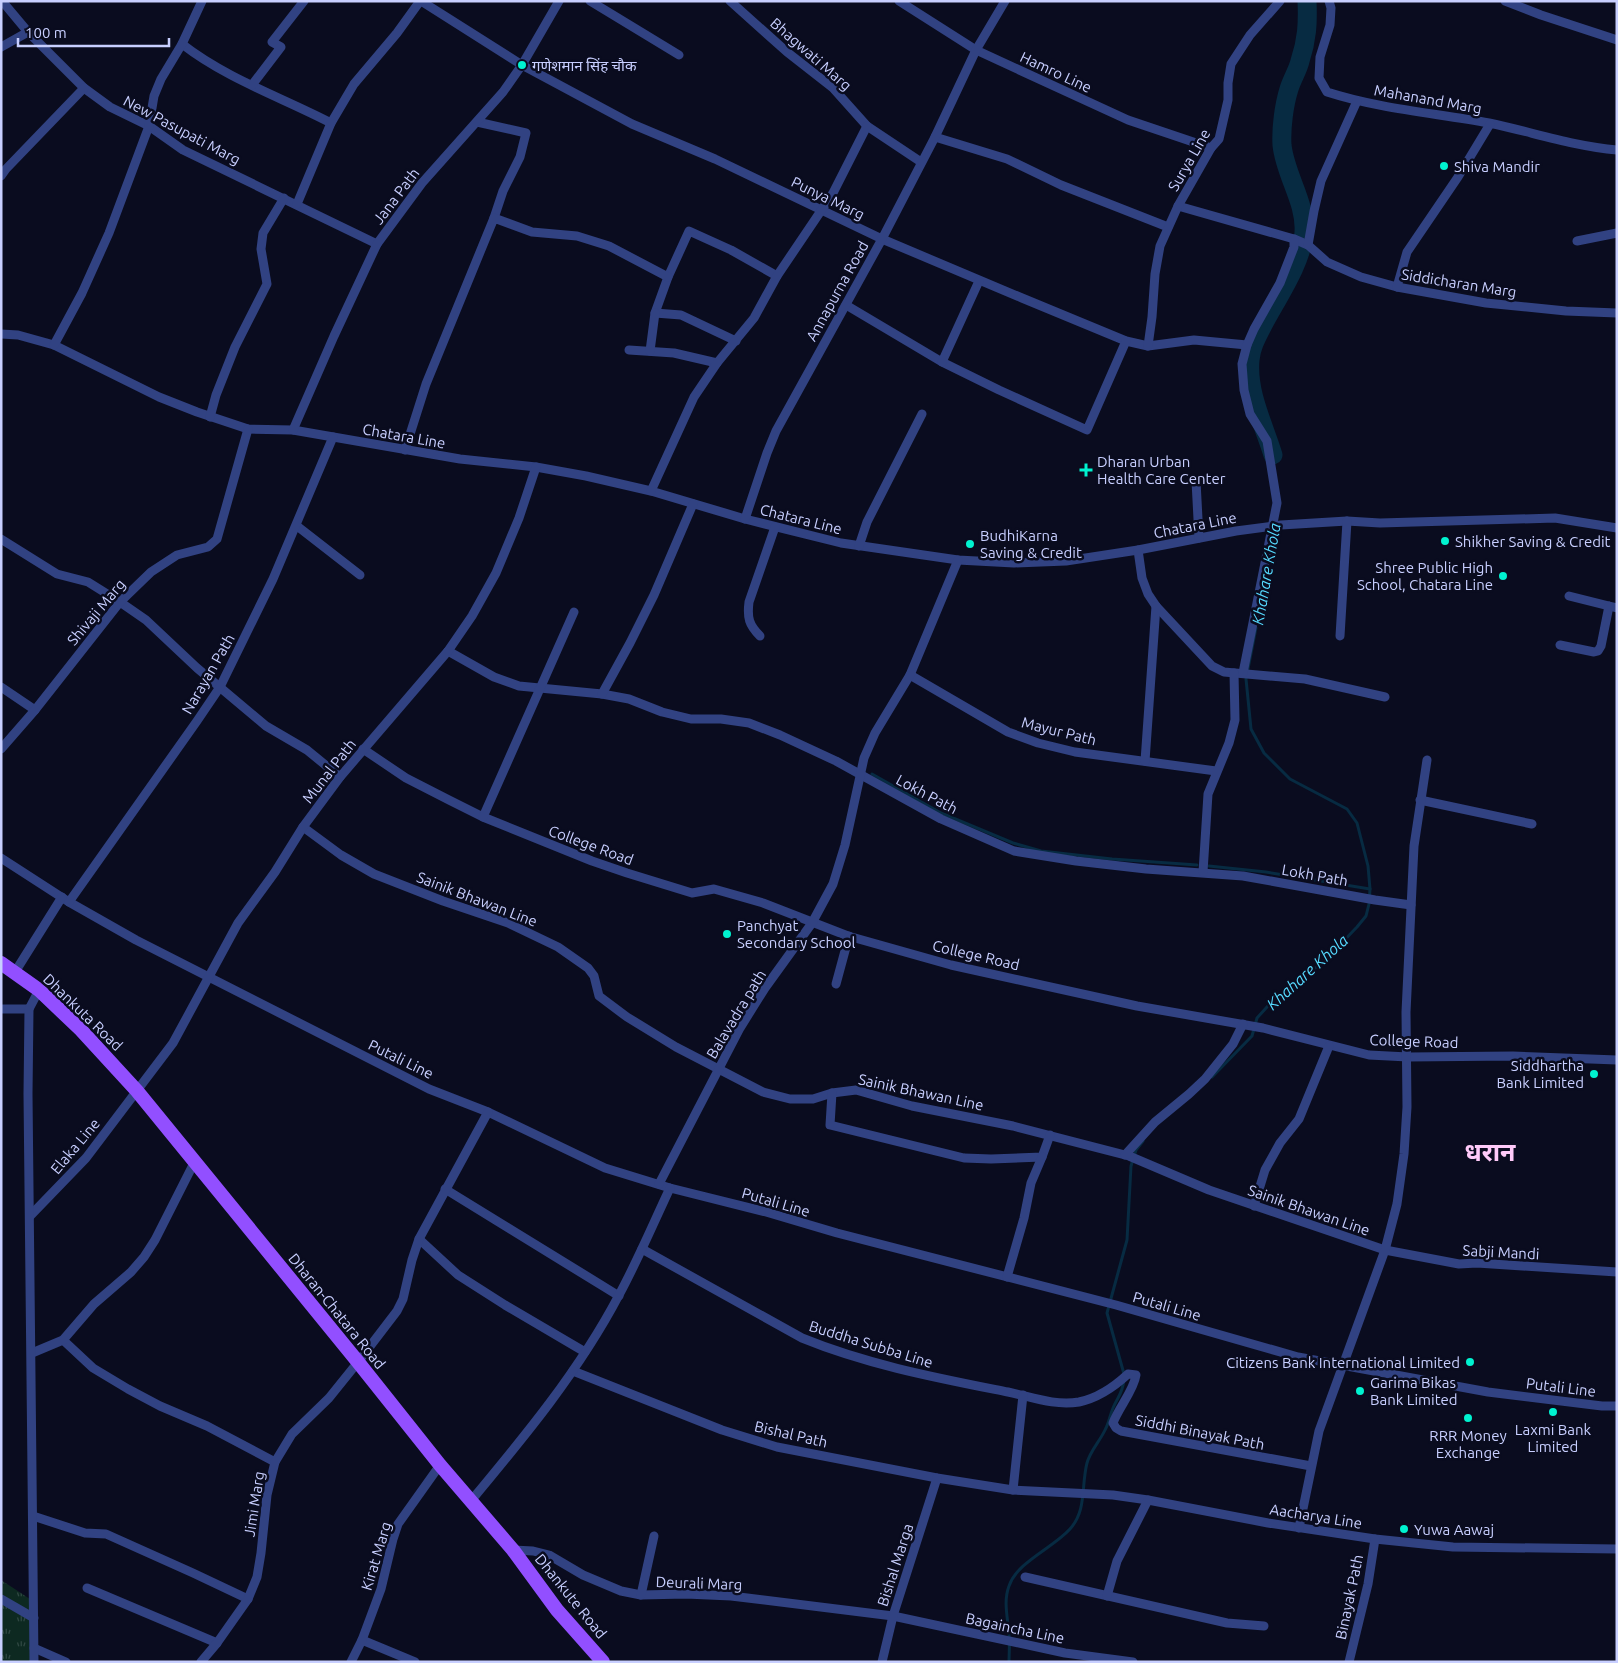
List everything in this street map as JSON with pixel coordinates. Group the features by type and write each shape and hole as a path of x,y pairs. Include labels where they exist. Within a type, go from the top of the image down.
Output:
{"main road":[{"name":"Dhankuta Road","path":"1,963 39,990 81,1030 137,1091"},
{"name":"Dharan-Chatara Road","path":"137,1091 470,1502 514,1550"},
{"name":"Dhankute Road","path":"514,1550 558,1610 603,1662"}],"street":[{"name":"New Pasupati Marg","path":"2,1 28,32 84,88 110,107 149,126 183,150 377,244"},
{"path":"252,85 281,47 272,42 304,1"},
{"path":"297,204 331,123 354,84 397,33 420,1"},
{"name":"Punya Marg","path":"420,1 522,65 632,124 715,159 882,239 980,281 1126,341 1148,346 1194,340 1247,345"},
{"name":"Jana Path","path":"293,430 377,244 422,183 503,92 522,65 558,1"},
{"path":"590,1 679,55"},
{"name":"Bhagwati Marg","path":"730,1 787,52 833,88 867,126 921,162"},
{"name":"Hamro Line","path":"899,1 976,50 1128,120 1211,148"},
{"name":"Annapurna Road","path":"745,519 776,432 882,239 935,137 976,50 1005,1"},
{"name":"Surya Line","path":"1148,346 1155,274 1160,246 1178,206 1211,148 1219,139 1223,125 1231,64 1250,35 1280,1"},
{"name":"Mahanand Marg","path":"1330,1 1330,25 1320,57 1319,78 1327,92 1357,101 1490,124 1593,148 1617,150"},
{"path":"1505,1 1617,40"},
{"path":"54,345 82,293 109,233 149,126 154,96 160,79 182,44 199,2"},
{"path":"1,47 28,32"},
{"path":"182,44 226,74 331,123"},
{"path":"3,170 84,88"},
{"path":"1178,206 1308,245 1321,182 1357,101"},
{"path":"405,450 426,384 494,218 503,191 520,156 526,133 477,122"},
{"path":"1397,288 1408,252 1458,177 1490,124"},
{"path":"651,491 694,397 717,363 754,318 776,276 834,193 867,126"},
{"path":"935,137 1007,159 1061,185 1168,227"},
{"path":"210,417 216,395 235,347 267,284 261,249 263,233 284,198"},
{"path":"494,218 532,232 577,236 610,246 668,277"},
{"path":"650,351 655,313 668,277 689,231 731,250 776,276"},
{"path":"1577,241 1617,233"},
{"path":"1203,872 1208,794 1229,742 1235,720 1243,673 1276,526 1277,503 1267,441 1250,414 1244,390 1242,364 1247,345 1280,284 1296,240"},
{"name":"Siddicharan Marg","path":"1308,245 1327,262 1361,277 1397,288 1486,303 1566,311 1617,313"},
{"path":"942,362 980,281"},
{"path":"846,305 942,362 1087,430 1126,341"},
{"path":"655,313 681,315 736,341"},
{"name":"Chatara Line","path":"1,334 18,335 54,345 159,398 248,429 293,430 460,459 536,467 586,476 651,491 774,527 859,546 958,560 1014,563 1066,561 1276,526 1347,521 1380,523 1555,518 1617,528"},
{"path":"629,350 674,353 717,363"},
{"path":"859,546 867,522 922,414"},
{"name":"Shivaji Marg","path":"1,748 35,710 120,602 151,572 177,555 208,547 217,539 248,429"},
{"name":"Narayan Path","path":"15,972 220,687 297,526 333,437"},
{"name":"Munal Path","path":"137,1091 173,1043 238,923 275,872 303,827 363,749 448,651 472,616 496,573 520,518 536,467"},
{"path":"1196,481 1199,538"},
{"path":"602,694 654,595 693,504"},
{"path":"1340,636 1347,521"},
{"path":"297,526 360,575"},
{"path":"760,636 750,626 748,607 774,527"},
{"path":"1,539 57,574 88,582 146,620 197,668 266,726 307,750 340,777"},
{"path":"1138,550 1142,578 1148,594 1156,606 1212,666 1224,672 1304,679 1385,696"},
{"name":"Balavadra path","path":"659,1184 740,1028 765,988 812,923 834,884 864,758 875,733 910,675 958,560"},
{"path":"1560,646 1598,652 1613,607 1569,596"},
{"path":"1145,761 1156,606"},
{"path":"483,817 574,612"},
{"name":"Lokh Path","path":"448,651 494,677 519,686 602,694 628,699 662,712 691,719 721,719 749,723 780,735 859,773 941,819 1014,851 1086,862 1243,876 1411,905"},
{"name":"Mayur Path","path":"910,675 1008,732 1038,743 1074,752 1216,771"},
{"path":"1,688 35,710"},
{"name":"College Road","path":"363,749 406,778 483,817 627,873 692,893 714,889 763,903 849,936 951,965 1137,1006 1263,1028 1368,1055 1408,1057 1513,1056 1617,1060"},
{"path":"1299,1528 1319,1431 1344,1367 1385,1250 1397,1204 1404,1154 1408,1057 1406,1012 1414,846 1427,760"},
{"path":"1420,800 1532,824"},
{"name":"Sainik Bhawan Line","path":"303,827 341,855 374,874 443,902 508,923 558,947 588,968 594,976 599,996 627,1017 676,1048 763,1092 790,1099 814,1099 832,1093 856,1090 912,1106 977,1118 1050,1135 1127,1156 1210,1190 1385,1250"},
{"name":"Putali Line","path":"1,858 65,900 209,978 429,1089 488,1112 605,1168 670,1188 766,1212 837,1234 1116,1305 1298,1357 1344,1367 1488,1392 1602,1406 1617,1406"},
{"path":"836,984 849,936"},
{"path":"34,1662 28,1094 29,1009 39,990"},
{"path":"1,1009 29,1009"},
{"path":"1127,1156 1155,1122 1204,1079 1233,1044 1244,1024"},
{"path":"1254,1206 1265,1170 1280,1143 1300,1119 1329,1046"},
{"name":"Elaka Line","path":"30,1216 86,1158 137,1091"},
{"path":"832,1093 829,1121 830,1126 835,1128 964,1158 991,1160 1042,1157"},
{"name":"Jimi Marg","path":"200,1662 217,1643 248,1599 256,1577 261,1553 267,1495 276,1462 292,1434 329,1398 397,1311 403,1299 419,1239 488,1112"},
{"path":"1006,1277 1024,1218 1031,1183 1050,1135"},
{"path":"32,1352 63,1340 94,1304 131,1272 144,1257 156,1240 195,1161"},
{"path":"470,1502 537,1421 573,1371 619,1296 670,1188"},
{"path":"445,1189 619,1296"},
{"path":"419,1239 458,1276 585,1352"},
{"name":"Buddha Subba Line","path":"642,1249 802,1338 819,1345 911,1373 1024,1395"},
{"name":"Sabji Mandi","path":"1385,1250 1459,1264 1477,1263 1617,1272"},
{"path":"63,1340 93,1368 128,1389 160,1406 207,1426 276,1462"},
{"name":"Bishal Path","path":"573,1371 722,1430 777,1447 937,1478 1013,1490"},
{"name":"Siddhi Binayak Path","path":"1024,1395 1049,1402 1080,1402 1099,1395 1128,1374 1136,1375 1135,1382 1117,1412 1113,1423 1121,1431 1312,1466"},
{"path":"1013,1490 1024,1395"},
{"name":"Kirat Marg","path":"351,1662 362,1640 381,1589 398,1524 440,1465"},
{"name":"Bishal Marga","path":"882,1662 893,1616 937,1478"},
{"name":"Aacharya Line","path":"1013,1490 1089,1494 1148,1500 1299,1528 1453,1547 1617,1549"},
{"path":"1106,1596 1117,1561 1148,1500"},
{"path":"33,1516 85,1533 106,1534 248,1599"},
{"path":"641,1595 654,1536"},
{"name":"Binayak Path","path":"1349,1662 1368,1584 1376,1539"},
{"name":"Deurali Marg","path":"514,1550 533,1551 549,1555 583,1575 621,1591 641,1595 731,1596 893,1616"},
{"path":"1025,1577 1227,1623 1264,1626"},
{"path":"87,1588 217,1643"},
{"path":"1,1599 34,1618"},
{"name":"Bagaincha Line","path":"893,1616 1065,1653 1133,1662"},
{"path":"362,1640 415,1662"},
{"path":"34,1648 66,1662"}],"green space":[{"path":"1,1580 33,1601 34,1662 1,1662"}],"waterway":[{"name":"Khahare Khola","path":"1273,455 1251,385 1250,360 1263,325 1294,268 1304,232 1302,210 1287,167 1282,138 1287,95 1306,39 1307,1"},
{"name":"Khahare Khola","path":"1212,1077 1252,1036 1257,1018 1276,997 1302,980 1357,927 1366,916 1369,904 1368,866 1357,823 1347,809 1290,779 1264,753 1251,729 1246,679 1256,628"},
{"path":"872,774 941,813 1013,843 1041,851 1112,859 1197,865"},
{"path":"1209,866 1266,872 1370,889"},
{"name":"Khahare Khola","path":"1124,1374 1107,1313 1127,1240 1131,1166 1136,1150 1143,1141"},
{"name":"Khahare Khola","path":"1009,1662 1006,1604 1009,1586 1013,1577 1027,1562 1063,1536 1075,1522 1083,1497 1088,1459 1103,1434 1121,1392 1124,1380"}],"place":[{"name":"गणेशमान सिंह चौक","path":"522,65"},
{"name":"Shiva Mandir","path":"1444,166"},
{"name":"Dharan Urban Health Care Center","path":"1086,470"},
{"name":"Shikher Saving & Credit","path":"1445,541"},
{"name":"BudhiKarna Saving & Credit","path":"970,544"},
{"name":"Shree Public High School, Chatara Line","path":"1503,576"},
{"name":"Panchyat Secondary School","path":"727,934"},
{"name":"Siddhartha Bank Limited","path":"1594,1074"},
{"name":"Citizens Bank International Limited","path":"1470,1362"},
{"name":"Garima Bikas Bank Limited","path":"1360,1391"},
{"name":"Laxmi Bank Limited","path":"1553,1412"},
{"name":"RRR Money Exchange","path":"1468,1418"},
{"name":"Yuwa Aawaj","path":"1404,1529"}],"district":[{"name":"धरान","path":"1490,1152"}]}
